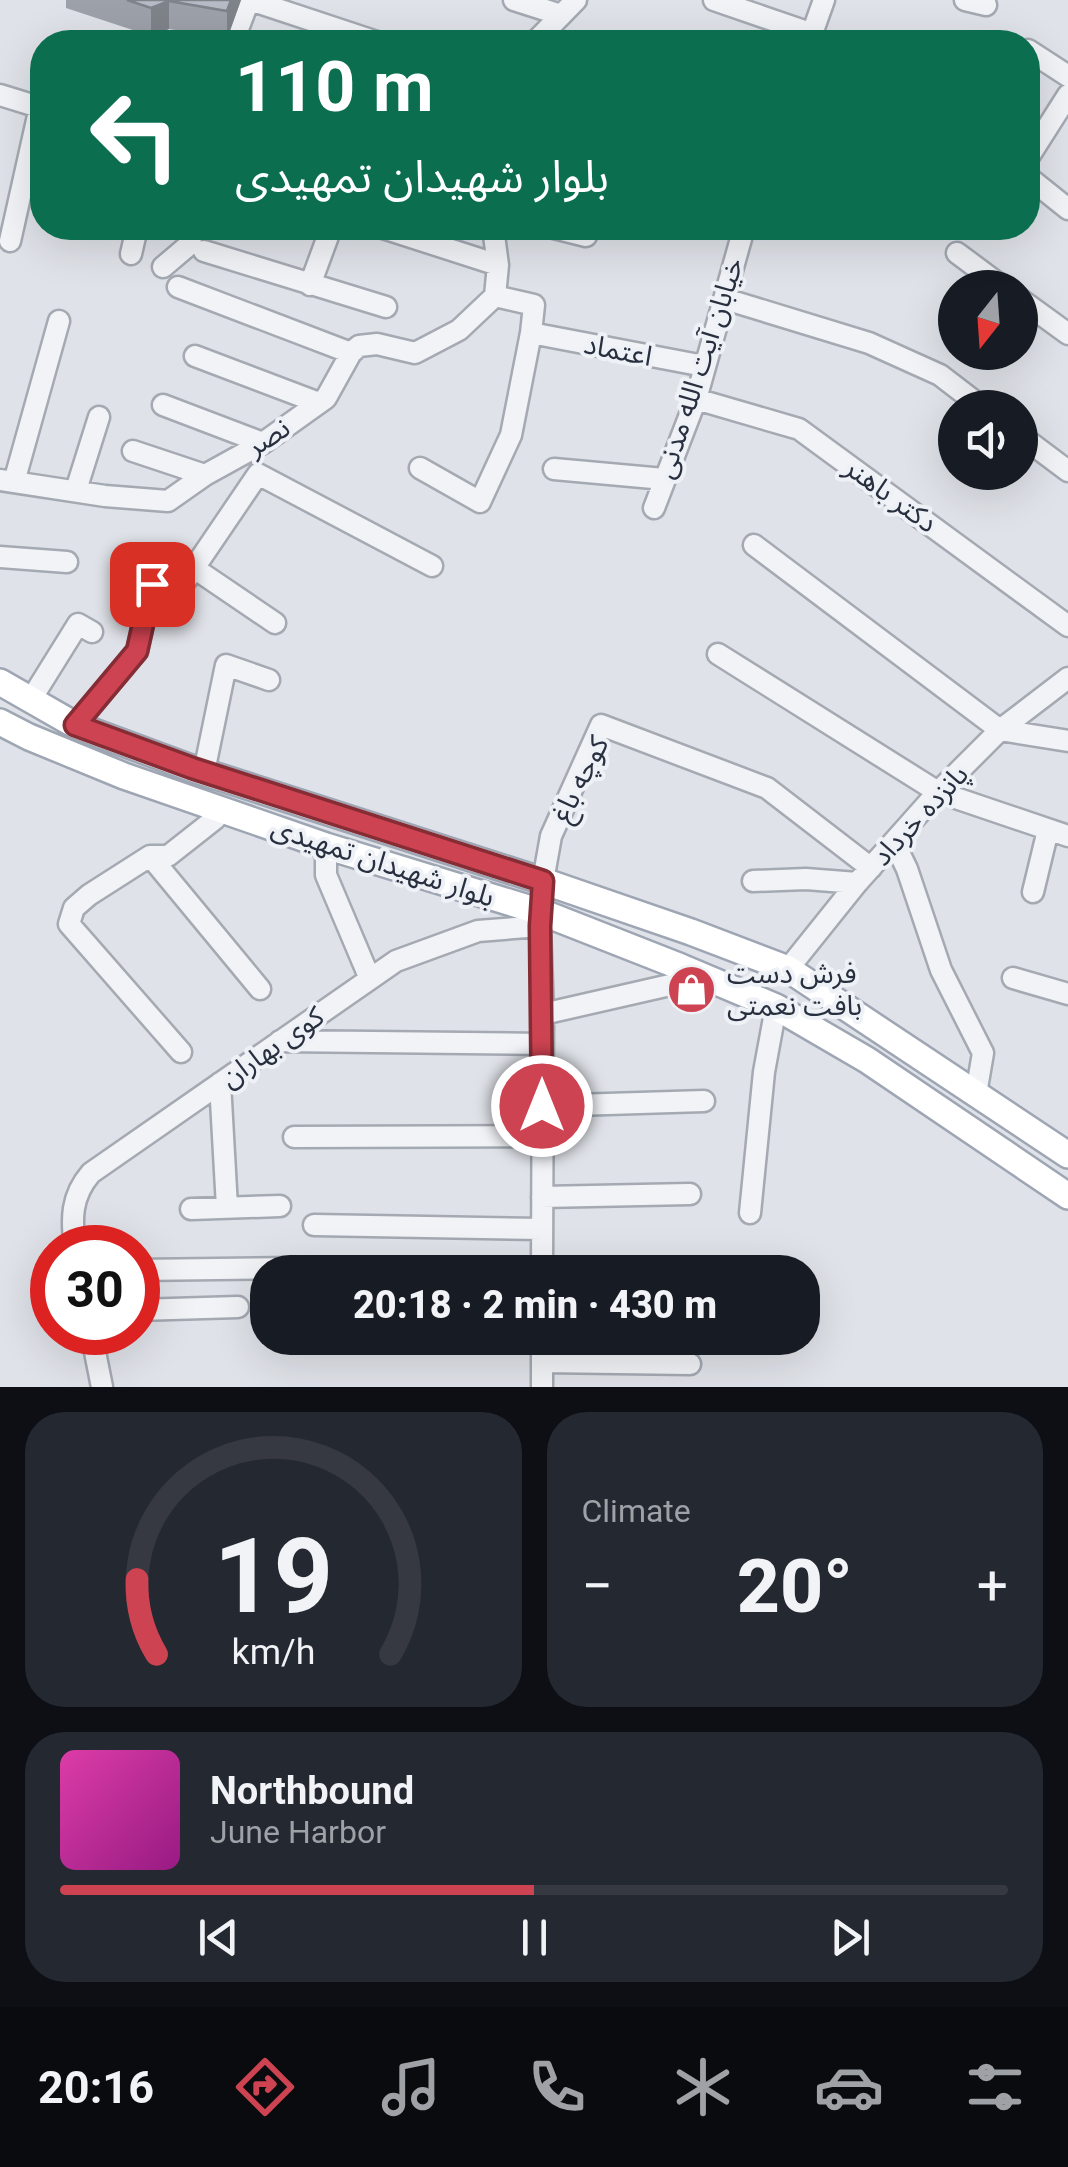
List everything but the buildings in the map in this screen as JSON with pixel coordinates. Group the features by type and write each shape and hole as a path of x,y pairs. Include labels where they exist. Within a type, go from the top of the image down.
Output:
{"main road":[{"name":"بلوار شهیدان تمهیدی","path":"0,682 75,725 204,772 543,881 788,969 1068,1155"},
{"name":"بلوار شهیدان تمهیدی","path":"0,722 90,762 706,977 776,1007 867,1060 1068,1196"}],"street":[{"path":"238,30 250,0 341,30"},
{"path":"514,0 568,7"},
{"path":"714,0 791,30"},
{"path":"814,30 824,0"},
{"path":"546,30 568,7"},
{"path":"1040,58 1068,76"},
{"path":"1040,139 1068,94"},
{"path":"0,95 30,105"},
{"path":"10,242 30,156"},
{"path":"1040,186 1065,202"},
{"path":"131,254 134,240"},
{"path":"163,267 190,240"},
{"path":"310,285 327,240"},
{"path":"420,240 498,265"},
{"path":"178,287 350,354 360,346 377,344 414,352 459,330 495,296 498,265 495,240"},
{"name":"خیابان آیت الله مدنی","path":"654,508 696,398 741,240"},
{"path":"204,251 386,307"},
{"path":"956,253 979,270"},
{"path":"420,468 480,502 511,435 534,305 495,296"},
{"path":"725,299 869,343 940,376 959,390"},
{"path":"1038,312 1068,334"},
{"path":"7,481 59,321"},
{"name":"اعتماد","path":"531,333 704,366"},
{"name":"نصر","path":"7,481 168,501 263,443 326,398 350,354"},
{"path":"195,356 319,403"},
{"name":"دکتر باهنر","path":"696,398 798,429 1068,626"},
{"path":"163,405 263,443"},
{"path":"76,490 98,417"},
{"path":"1038,448 1068,471"},
{"path":"133,451 206,475"},
{"path":"554,469 664,480"},
{"path":"75,725 137,651 152,584 184,583 258,474 432,566"},
{"path":"754,545 1000,730 1068,741"},
{"path":"0,557 68,562"},
{"path":"194,568 275,623"},
{"path":"30,701 78,624 92,632"},
{"path":"718,654 938,792 1058,833 1033,892"},
{"path":"204,772 226,665 268,680"},
{"name":"پانزده خرداد","path":"788,969 938,792 1000,730 1068,678"},
{"name":"کوچه باغ","path":"543,881 550,836 601,726 767,788 864,875"},
{"path":"181,1052 69,924 74,908 88,895 150,856 168,856 215,819 219,808"},
{"path":"894,842 942,970 983,1053 976,1094"},
{"path":"326,846 326,875 370,979"},
{"path":"150,856 260,989"},
{"path":"753,881 864,875"},
{"path":"542,1255 543,881"},
{"name":"کوی بهاران","path":"73,1225 76,1195 91,1174 370,979 396,962 478,931 540,919"},
{"path":"543,1014 706,977"},
{"path":"1013,978 1068,994"},
{"path":"750,1213 764,1072 776,1007"},
{"path":"280,1041 543,1044"},
{"path":"220,1082 227,1207"},
{"path":"542,1106 704,1101"},
{"path":"294,1137 542,1136"},
{"path":"542,1197 690,1194"},
{"path":"191,1209 280,1206"},
{"path":"314,1225 542,1229"},
{"path":"160,1270 250,1269"},
{"path":"160,1309 238,1306"},
{"path":"96,1355 102,1387"},
{"path":"542,1355 542,1387"},
{"path":"542,1362 690,1364"}],"place":[{"name":"فرش دست بافت نعمتی","path":"692,989"}],"route":[{"path":"152,584 137,651 75,725 192,768 543,881 542,1106"}]}
